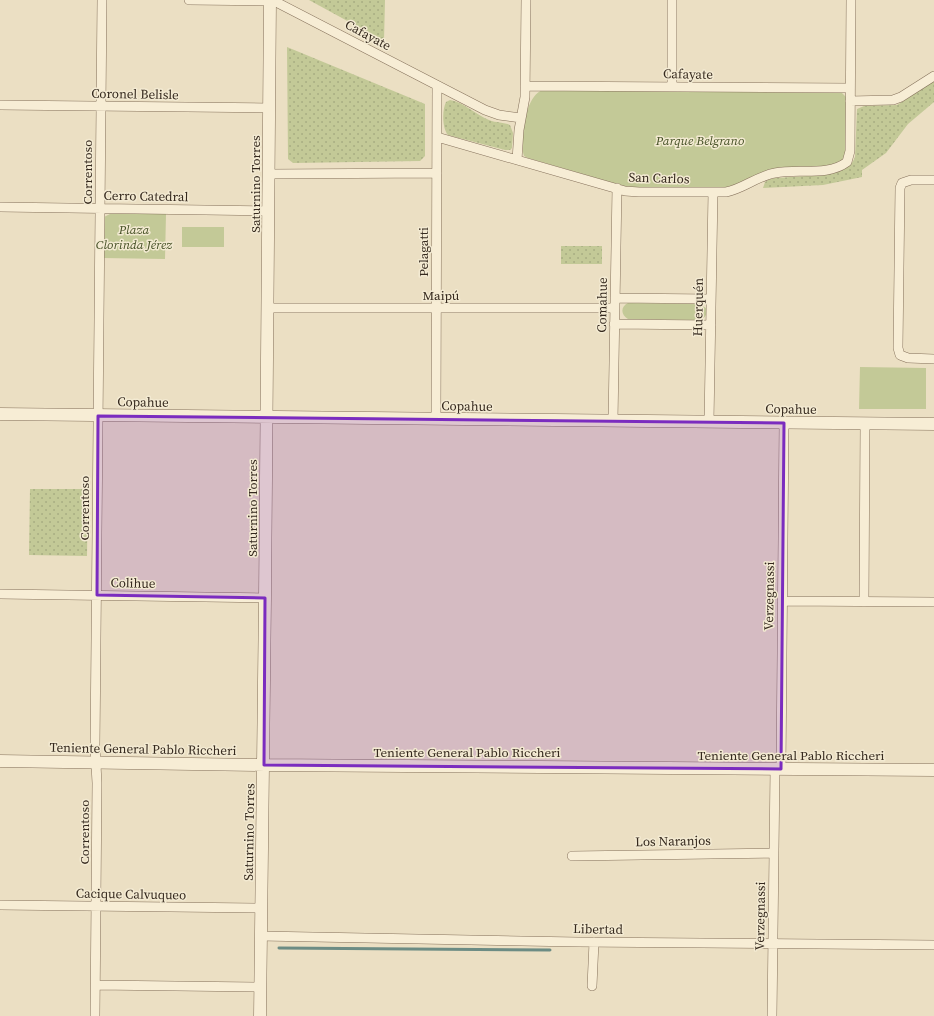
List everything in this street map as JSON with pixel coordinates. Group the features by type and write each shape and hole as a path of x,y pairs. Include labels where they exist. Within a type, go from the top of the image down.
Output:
{"street":[{"name":"Correntoso","path":"95,1016 95,746 102,0"},
{"name":"Cafayate","path":"189,0 270,0 288,6 484,110 499,115 520,118"},
{"name":"Saturnino Torres","path":"260,1016 264,765 270,0"},
{"path":"517,160 518,135 525,86 526,0"},
{"path":"672,0 672,87"},
{"path":"851,0 850,101 892,100 900,97 934,76"},
{"name":"Pelagatti","path":"436,419 437,86"},
{"name":"Cafayate","path":"525,86 850,88"},
{"name":"San Carlos","path":"437,137 617,188 639,192 730,192 774,173 826,170 836,168 847,162 850,151 850,101"},
{"name":"Coronel Belisle","path":"0,105 269,108"},
{"path":"269,174 437,173"},
{"path":"934,180 911,180 902,183 899,191 898,332 898,351 900,355 908,358 934,359"},
{"name":"Comahue","path":"613,421 617,188"},
{"name":"Huerquén","path":"709,422 713,192"},
{"name":"Cerro Catedral","path":"0,207 268,211"},
{"path":"615,298 711,300"},
{"name":"Maipú","path":"268,308 615,308"},
{"path":"614,324 711,325"},
{"name":"Copahue","path":"0,414 934,424"},
{"name":"Verzegnassi","path":"772,1016 774,853 778,769 782,601 784,423"},
{"path":"864,602 865,424"},
{"name":"Colihue","path":"0,594 265,598"},
{"path":"782,601 934,602"},
{"name":"Teniente General Pablo Riccheri","path":"0,761 264,765 934,770"},
{"name":"Los Naranjos","path":"572,856 774,853"},
{"name":"Cacique Calvuqueo","path":"0,905 262,908"},
{"name":"Libertad","path":"261,936 594,942 934,944"},
{"path":"592,986 594,942"},
{"path":"96,985 261,987"}],"highlighted area":[{"path":"98,416 784,423 781,769 264,765 265,598 97,595"}],"green space":[{"path":"309,0 385,0 384,41"},
{"path":"287,47 425,104 425,156 420,161 293,163 288,159"},
{"path":"934,81 934,102 908,124 886,153 862,170 862,177 823,185 763,188 765,182 770,179 817,175 841,170 850,164 855,157 857,109 864,106 897,105"},
{"name":"Parque Belgrano","path":"543,90 842,93 846,97 846,154 844,159 829,166 755,176 726,189 630,188 524,156 522,140 525,119 532,100"},
{"path":"450,100 460,103 489,120 510,125 513,133 512,148 510,150 505,150 448,135 444,124 443,114 446,102"},
{"name":"Plaza Clorinda Jérez","path":"110,214 166,214 165,259 103,258 104,217"},
{"path":"182,227 224,227 224,247 182,247"},
{"path":"561,246 602,246 602,264 561,264"},
{"path":"628,303 699,304 706,308 707,312 704,317 699,320 628,319 622,311"},
{"path":"860,367 926,368 926,409 859,409"},
{"path":"30,489 88,489 87,556 29,555"}],"waterway":[{"path":"279,948 550,950"}]}
